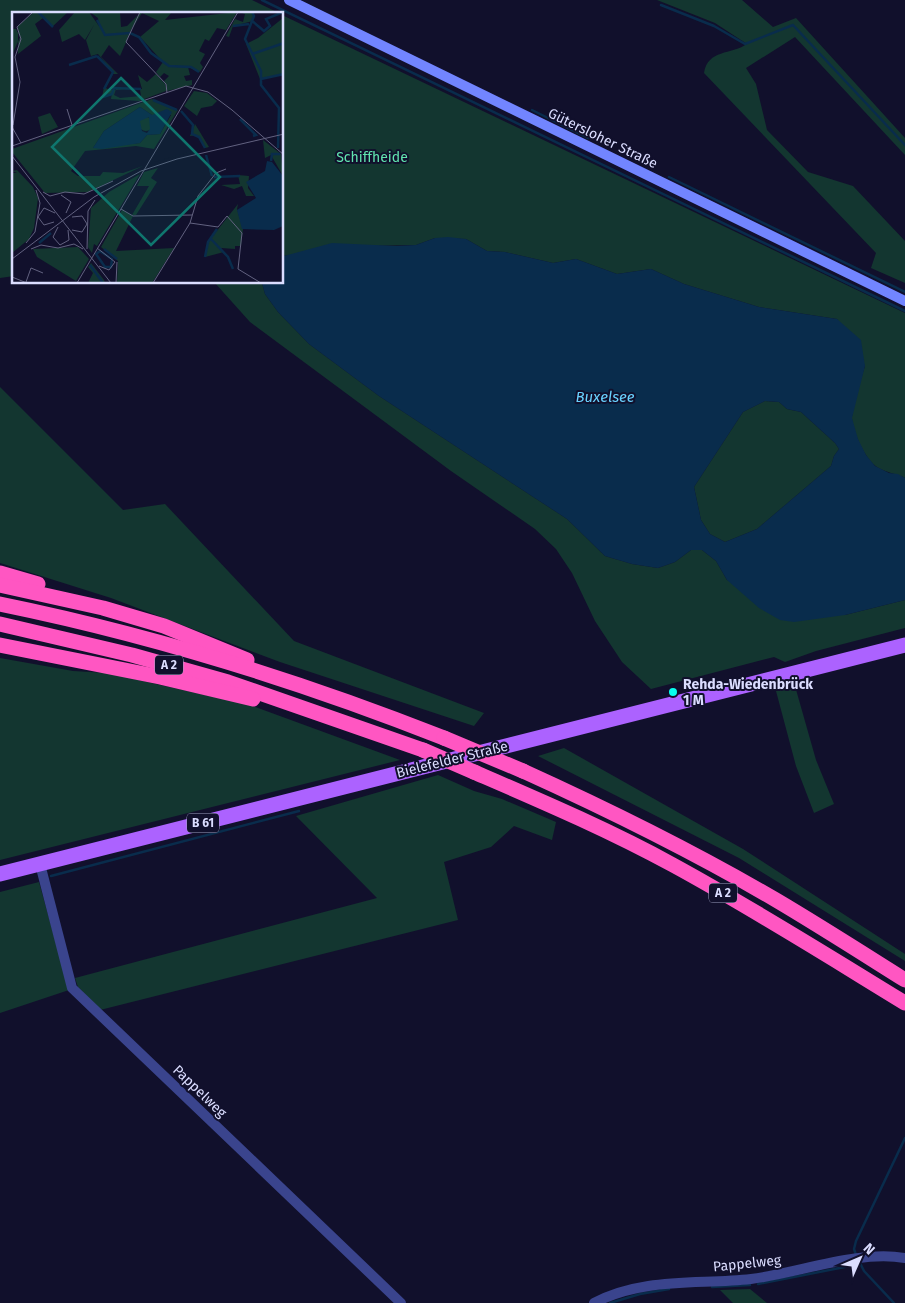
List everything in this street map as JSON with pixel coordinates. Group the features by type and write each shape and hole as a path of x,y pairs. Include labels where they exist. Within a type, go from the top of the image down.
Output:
{"highway":[{"path":"0,573 71,594 103,608"},
{"path":"0,585 103,608 164,626 216,646 303,686"},
{"name":"A 2","path":"0,604 140,636 366,707 444,738 588,800 728,873 776,900 905,980"},
{"name":"A 2","path":"0,624 142,658 228,682 423,750 582,820 672,864 739,902 905,1003"},
{"path":"0,645 160,677 334,718"}],"main road":[{"name":"Gütersloher Straße","path":"288,0 905,301"},
{"name":"Bielefelder Straße","path":"0,874 905,645"}],"street":[{"name":"Pappelweg","path":"40,864 72,988 401,1303"},
{"name":"Pappelweg","path":"594,1303 603,1298 639,1287 665,1283 751,1279 848,1260 905,1258"}],"green space":[{"path":"0,0 252,0 277,12 12,12 12,276 0,278"},
{"path":"657,0 742,0 773,27 796,18 905,138 905,155 795,37 746,68 756,84 767,130 808,172 853,186 905,241 905,283 871,268 876,253 704,73 706,65 715,56 747,44 715,23"},
{"name":"Schiffheide","path":"284,16 905,313 905,478 877,467 868,458 857,438 852,414 865,366 837,319 759,307 684,284 651,269 617,274 576,259 553,263 505,252 487,251 466,239 435,238 416,245 366,246 284,256"},
{"path":"216,284 262,284 265,294 278,312 309,344 379,396 567,519 605,556 632,564 658,568 675,562 691,550 702,550 716,561 727,580 845,615 905,600 905,628 816,651 785,662 774,657 651,689 622,662 595,621 572,573 556,549 535,529 451,471 250,322"},
{"path":"0,387 123,510 165,504 294,641 484,713 474,726 280,662 111,598 0,563"},
{"path":"765,401 779,402 787,409 801,412 835,443 839,449 834,456 831,466 757,529 725,542 710,534 701,520 694,487 743,412"},
{"path":"0,658 73,671 107,673 250,705 400,760 0,860"},
{"path":"795,686 816,760 834,804 814,813 796,766 776,691"},
{"path":"564,748 743,849 905,954 905,961 739,858 538,756"},
{"path":"438,775 474,791 502,799 556,822 552,840 514,826 491,847 444,862 458,920 100,1010 78,987 75,978 377,898 296,816"},
{"path":"39,882 69,990 0,1013 0,892"},
{"path":"750,1289 767,1303 733,1303 720,1290"}],"water":[{"name":"Buxelsee","path":"448,237 466,239 487,251 505,252 553,263 576,259 617,274 651,269 684,284 759,307 837,319 861,340 865,366 852,418 858,439 866,455 875,466 905,478 905,600 845,615 794,622 780,620 759,608 727,580 716,561 702,550 691,550 675,562 658,568 632,564 605,556 567,519 379,396 309,344 278,312 265,294 262,284 284,284 284,256 332,243 416,245 435,238","holes":["765,401 779,402 787,409 801,412 835,443 839,449 834,456 831,466 757,529 725,542 710,534 701,520 694,487 743,412"]}],"waterway":[{"path":"262,0 905,311"},
{"path":"661,5 714,26 745,44 793,25 905,145"},
{"path":"532,110 588,138"},
{"path":"669,177 905,292"},
{"path":"51,876 299,811"},
{"path":"856,1255 854,1249 856,1241 905,1138"},
{"path":"860,1263 864,1271 894,1303"},
{"path":"758,1284 860,1264"},
{"path":"712,1287 750,1285"},
{"path":"610,1303 640,1294 669,1289"}],"place":[{"name":"Rehda-Wiedenbrück 1 M","path":"673,692"}]}
